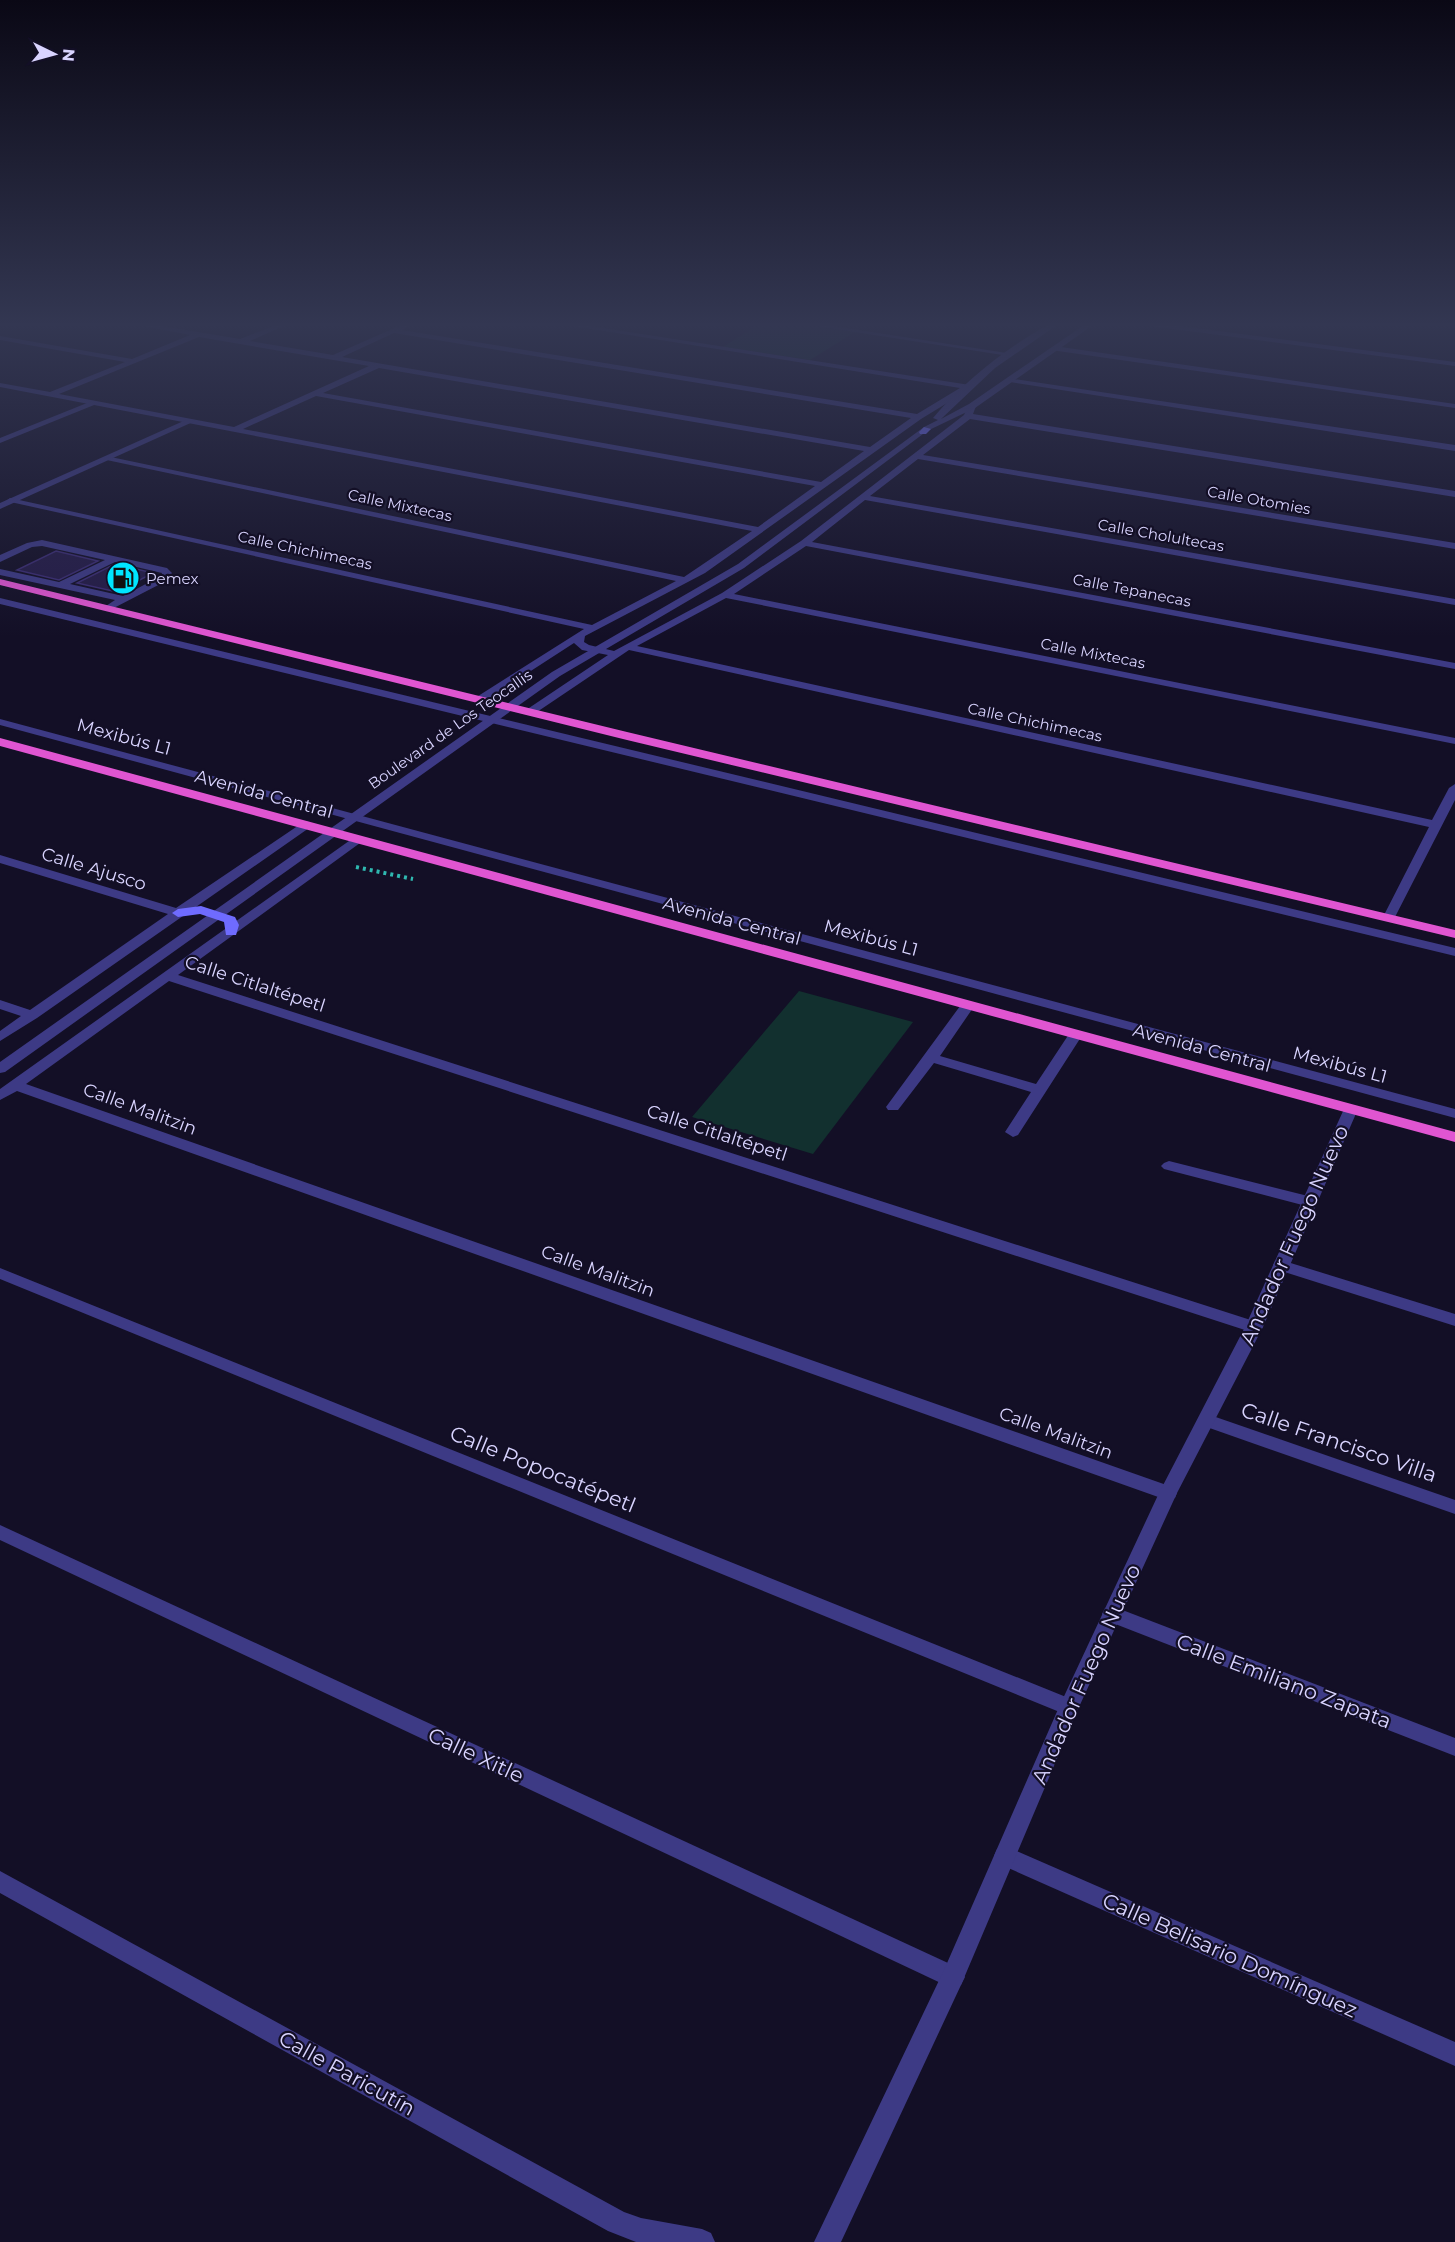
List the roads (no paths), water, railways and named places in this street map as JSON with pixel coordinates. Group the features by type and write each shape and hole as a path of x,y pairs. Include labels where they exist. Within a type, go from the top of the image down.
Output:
{"highway":[{"path":"0,582 479,700 1455,934"},
{"name":"Avenida Central","path":"0,742 1455,1137"}],"main road":[{"path":"178,913 201,910 230,920 231,932"}],"street":[{"path":"1,440 32,428"},
{"path":"0,506 176,428"},
{"path":"228,428 762,530"},
{"path":"506,428 823,485"},
{"path":"742,428 872,450"},
{"name":"Boulevard de Los Teocallis","path":"479,700 580,634 687,580 762,530 903,428"},
{"name":"Boulevard de Los Teocallis","path":"0,1069 556,674 741,566 927,428"},
{"name":"Boulevard de Los Teocallis","path":"925,430 931,428"},
{"name":"Boulevard de Los Teocallis","path":"530,712 624,649 725,595 804,543 950,428"},
{"path":"1067,428 1455,494"},
{"path":"1322,428 1455,448"},
{"name":"Calle Otomies","path":"916,456 1455,546"},
{"name":"Calle Mixtecas","path":"106,459 687,580"},
{"name":"Calle Cholultecas","path":"862,497 1455,602"},
{"name":"Calle Chichimecas","path":"10,501 594,628"},
{"path":"0,559 30,545 42,543 116,558 164,570 167,573 165,578 108,608"},
{"name":"Calle Tepanecas","path":"804,543 1455,666"},
{"path":"45,593 116,558"},
{"path":"0,572 124,599"},
{"name":"Calle Mixtecas","path":"725,595 1455,741"},
{"path":"0,601 1455,952"},
{"path":"580,634 579,643 586,648 624,649"},
{"name":"Calle Chichimecas","path":"624,649 1437,825"},
{"name":"Mexibús L1","path":"0,722 1455,1114"},
{"path":"1389,918 1455,788"},
{"path":"0,1037 305,825"},
{"path":"0,1096 356,840"},
{"name":"Calle Ajusco","path":"0,859 178,913"},
{"name":"Calle Citlaltépetl","path":"168,976 1254,1327"},
{"path":"0,1004 32,1015"},
{"path":"893,1107 968,1005"},
{"path":"1013,1132 1076,1034"},
{"path":"931,1058 1041,1090"},
{"name":"Calle Malitzin","path":"15,1085 1168,1494"},
{"name":"Andador Fuego Nuevo","path":"827,2242 952,1977 1069,1707 1112,1614 1168,1494 1254,1327 1351,1109"},
{"path":"1169,1166 1310,1202"},
{"path":"1281,1265 1455,1320"},
{"name":"Calle Popocatépetl","path":"0,1273 1069,1707"},
{"name":"Calle Francisco Villa","path":"1208,1420 1455,1507"},
{"name":"Calle Xitle","path":"0,1532 952,1977"},
{"name":"Calle Emiliano Zapata","path":"1112,1614 1455,1747"},
{"name":"Calle Belisario Domínguez","path":"1005,1856 1455,2054"},
{"name":"Calle Paricutín","path":"0,1881 616,2222 641,2231 702,2242"}],"place":[{"name":"Pemex","path":"123,578"}]}
